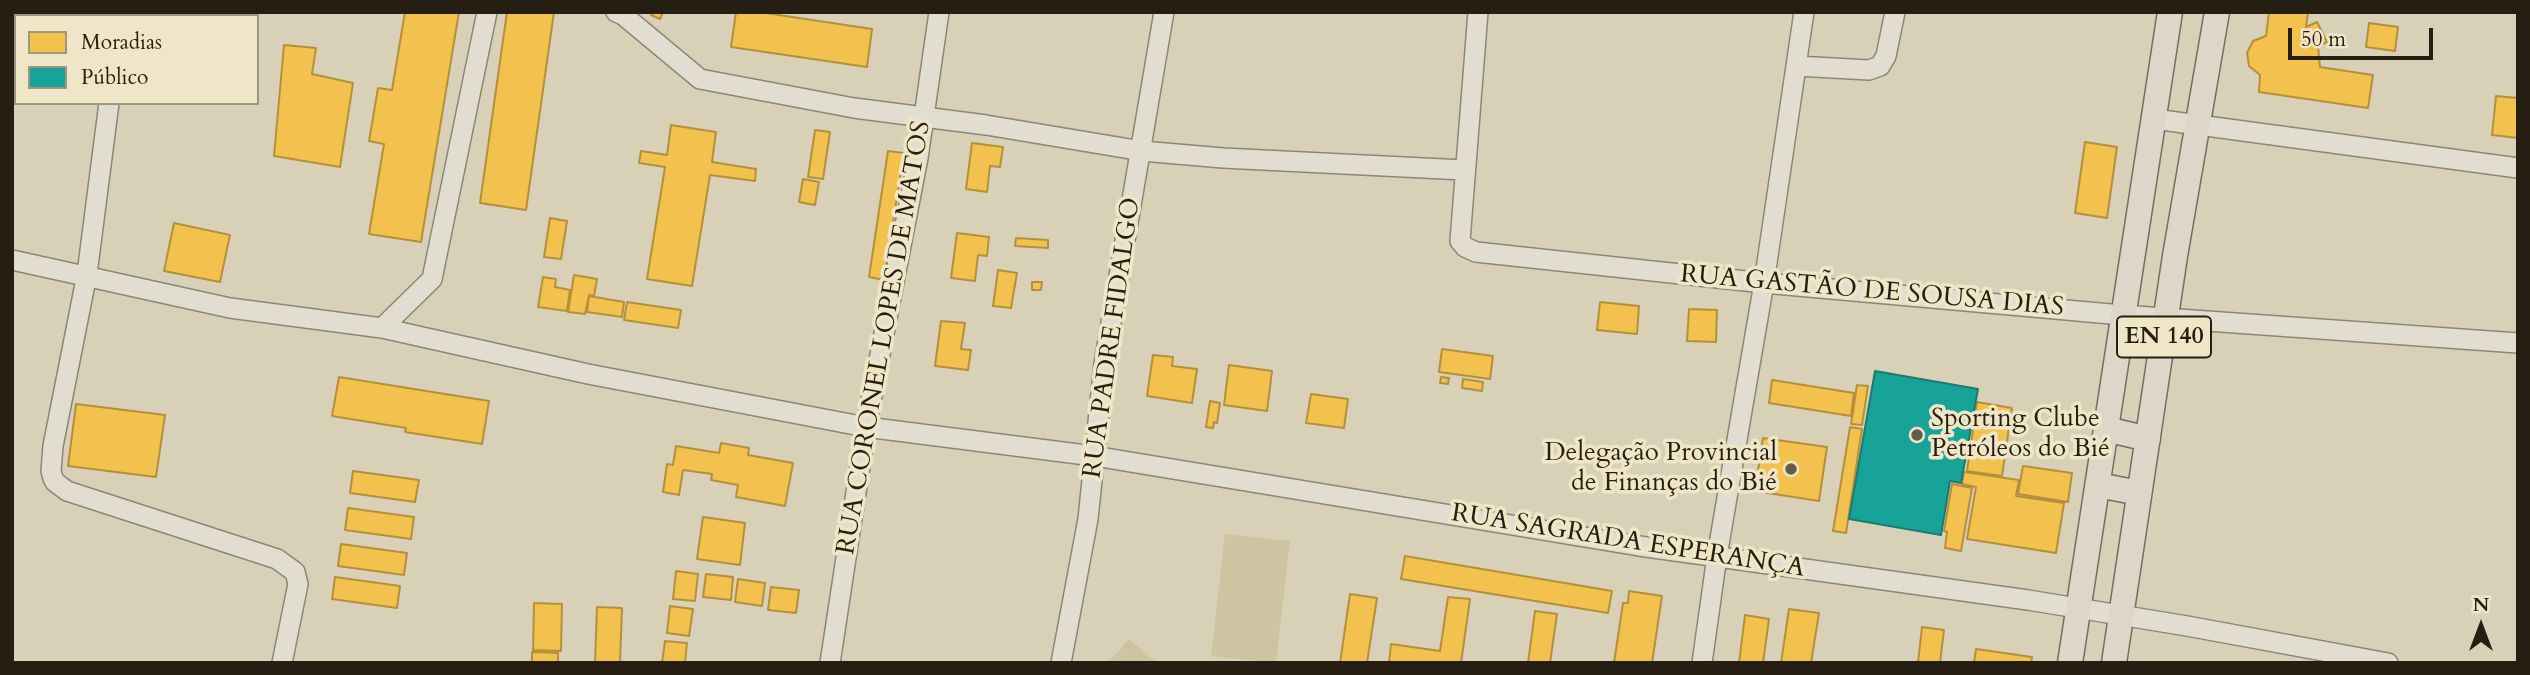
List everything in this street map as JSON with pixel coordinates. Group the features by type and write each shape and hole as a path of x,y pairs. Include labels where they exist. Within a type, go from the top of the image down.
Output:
{"main road":[{"name":"EN 140","path":"2070,663 2170,12"},
{"name":"EN 140","path":"2114,663 2138,493 2217,12"},
{"path":"2106,429 2148,439"},
{"path":"2098,485 2138,493"}],"street":[{"path":"382,328 432,279 487,12"},
{"path":"616,12 701,79 854,108 923,116 1142,151 1223,158 1464,170"},
{"name":"RUA CORONEL LOPES DE MATOS","path":"830,663 866,427 918,158 939,12"},
{"name":"RUA PADRE FIDALGO","path":"1061,663 1088,519 1104,364 1164,12"},
{"name":"RUA GASTÃO DE SOUSA DIAS","path":"1478,12 1460,241 1476,252 1764,283 2167,319 2518,342"},
{"path":"1702,663 1717,556 1764,283 1804,12"},
{"path":"1796,66 1869,70 1880,66 1886,56 1895,12"},
{"path":"108,105 87,274 53,446 51,471 55,482 67,491 277,559 295,572 298,584 282,663"},
{"path":"2154,119 2518,168"},
{"name":"RUA SAGRADA ESPERANÇA","path":"12,260 87,274 230,308 382,328 588,374 866,427 1094,456 1626,544 2080,608 2388,663"}],"shaded area":[{"path":"1225,534 1290,541 1276,663 1211,656"},
{"path":"1129,639 1157,663 1108,663"}],"building: Moradias":[{"path":"405,12 459,12 421,242 369,234 384,144 369,141 378,88 392,90"},
{"path":"507,12 554,12 526,210 480,203"},
{"path":"653,12 663,12 660,19 651,15"},
{"path":"736,12 759,12 872,29 867,67 731,47"},
{"path":"2269,12 2308,12 2306,27 2317,22 2327,42 2318,46 2320,67 2373,75 2368,108 2259,92 2260,75 2249,66 2247,53 2253,41 2266,36"},
{"path":"2369,23 2398,27 2395,51 2366,47"},
{"path":"284,45 316,48 312,74 353,83 340,167 274,156"},
{"path":"2496,96 2518,98 2518,138 2492,135"},
{"path":"671,125 716,132 712,162 756,169 755,181 710,175 692,286 647,279 665,167 639,163 641,151 667,155"},
{"path":"815,130 830,132 823,179 808,177"},
{"path":"2085,142 2117,147 2107,218 2075,213"},
{"path":"972,143 1003,147 1000,167 990,166 987,192 966,189"},
{"path":"888,151 904,153 884,280 869,277"},
{"path":"803,179 819,182 815,205 799,202"},
{"path":"550,218 567,221 561,259 544,257"},
{"path":"174,223 230,235 220,282 164,271"},
{"path":"957,233 989,237 987,256 978,255 975,281 951,278"},
{"path":"1016,238 1048,240 1048,248 1015,246"},
{"path":"998,270 1017,273 1011,308 993,306"},
{"path":"574,275 597,279 594,296 589,295 585,314 568,312"},
{"path":"543,277 556,279 555,287 570,290 567,311 538,307"},
{"path":"1032,282 1042,282 1041,290 1032,290"},
{"path":"589,296 624,302 622,317 587,312"},
{"path":"627,302 681,310 678,328 624,320"},
{"path":"1600,302 1639,306 1637,334 1597,330"},
{"path":"1689,309 1717,310 1716,342 1687,341"},
{"path":"941,321 965,323 961,349 971,350 968,370 935,366"},
{"path":"1442,349 1493,356 1490,379 1439,372"},
{"path":"1153,355 1173,357 1172,366 1197,369 1192,403 1147,396"},
{"path":"1229,365 1272,371 1267,411 1224,405"},
{"path":"339,377 489,401 482,444 405,432 406,428 332,416"},
{"path":"1441,377 1449,378 1448,384 1440,383"},
{"path":"1463,379 1483,382 1482,391 1462,388"},
{"path":"1772,380 1854,393 1851,416 1769,403"},
{"path":"1857,385 1868,386 1862,425 1851,424"},
{"path":"1311,394 1348,399 1344,428 1306,423"},
{"path":"1210,401 1220,403 1217,423 1214,422 1213,428 1206,427"},
{"path":"1977,402 2012,408 2002,476 1967,471"},
{"path":"76,404 165,415 156,477 68,466"},
{"path":"1850,427 1862,429 1846,533 1833,531"},
{"name":"Delegação Provincial de Finanças do Bié","path":"1763,438 1827,447 1819,501 1755,491"},
{"path":"721,443 749,448 748,455 793,463 785,506 736,497 738,485 711,480 712,474 683,470 679,495 663,492 667,464 673,465 676,446 719,453"},
{"path":"2023,466 2072,473 2068,502 2018,494"},
{"path":"353,471 419,480 415,502 350,493"},
{"path":"1964,472 2019,480 2016,496 2064,503 2056,553 1967,539 1976,487 1962,484"},
{"path":"1952,484 1972,488 1961,551 1945,548 1947,532 1944,531"},
{"path":"348,508 414,517 411,539 345,530"},
{"path":"703,517 745,523 740,565 697,559"},
{"path":"341,544 407,553 404,575 338,566"},
{"path":"1405,556 1612,591 1608,613 1401,579"},
{"path":"676,571 698,574 695,601 673,599"},
{"path":"706,574 733,577 731,600 703,597"},
{"path":"335,577 400,586 397,608 332,599"},
{"path":"738,579 765,583 762,606 735,602"},
{"path":"771,587 799,590 796,613 768,610"},
{"path":"1629,591 1662,596 1652,663 1614,663 1623,603 1628,603"},
{"path":"1350,594 1377,598 1367,663 1340,663"},
{"path":"1448,597 1470,599 1461,663 1389,663 1391,644 1440,651"},
{"path":"534,603 562,604 561,651 533,650"},
{"path":"670,606 693,609 689,636 667,633"},
{"path":"597,607 622,608 620,663 595,663"},
{"path":"1789,609 1819,613 1811,663 1781,663"},
{"path":"1535,611 1557,614 1550,663 1528,663"},
{"path":"1745,615 1769,619 1763,663 1739,663"},
{"path":"1922,627 1944,630 1940,663 1918,663"},
{"path":"665,641 687,643 685,663 662,663"},
{"path":"1976,649 2032,657 2031,663 1974,663"},
{"path":"532,652 558,653 558,663 532,663"}],"building: Público":[{"name":"Sporting Clube Petróleos do Bié","path":"1875,371 1978,389 1961,483 1950,481 1941,535 1849,519"}],"place":[{"name":"Sporting Clube Petróleos do Bié","path":"1917,435"},
{"name":"Delegação Provincial de Finanças do Bié","path":"1791,469"}]}
